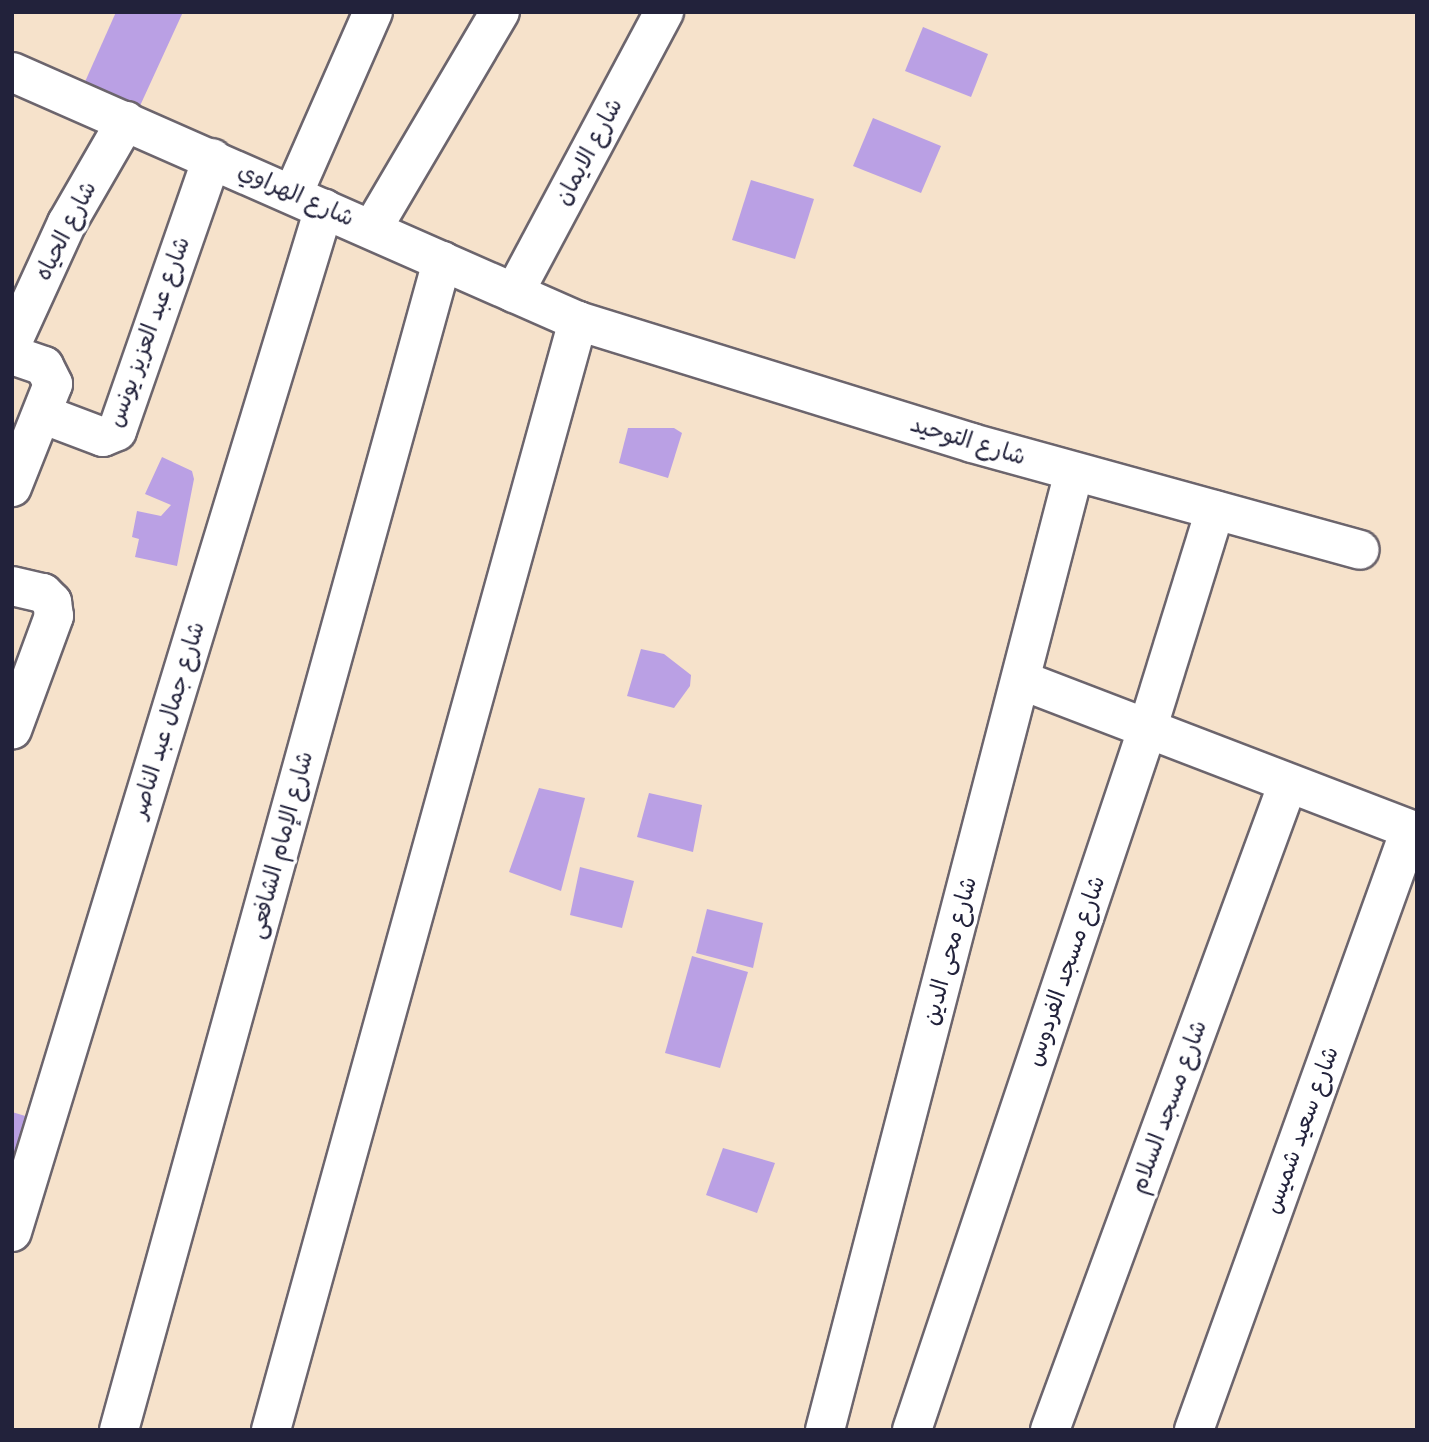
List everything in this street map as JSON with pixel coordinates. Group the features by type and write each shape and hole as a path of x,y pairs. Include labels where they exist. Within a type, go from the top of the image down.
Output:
{"street":[{"name":"شارع جمال عبد الناصر","path":"12,1232 308,201 373,12"},
{"path":"372,229 500,12"},
{"name":"شارع الايمان","path":"514,293 664,12"},
{"name":"شارع الهراوي","path":"12,72 578,321"},
{"name":"شارع الحياه","path":"12,343 67,223 126,121"},
{"name":"شارع عبد العزيز يونس","path":"42,414 103,437 117,431 212,158"},
{"name":"شارع الإمام الشافعى","path":"119,1430 442,261"},
{"path":"271,1430 578,321"},
{"name":"شارع التوحيد","path":"578,321 1074,472 1360,550"},
{"path":"12,355 44,366 52,377 42,414 12,487"},
{"name":"شارع محى الدين","path":"825,1430 1074,472"},
{"name":"شارع مسجد الفردوس","path":"912,1430 1147,730 1215,510"},
{"path":"12,586 43,593 52,602 54,616 12,730"},
{"path":"1021,680 1413,831"},
{"name":"شارع مسجد السلام","path":"1050,1430 1287,783"},
{"name":"شارع سعيد شميس","path":"1194,1430 1413,831"}],"building":[{"path":"116,12 183,12 139,108 84,84"},
{"path":"923,27 988,54 971,97 905,71"},
{"path":"873,118 941,146 921,193 853,166"},
{"path":"751,180 814,199 795,259 732,240"},
{"path":"628,428 674,428 682,433 668,478 619,463"},
{"path":"162,457 192,471 194,479 177,566 135,557 139,539 132,537 137,511 161,516 171,505 145,494"},
{"path":"641,649 664,654 691,675 690,686 674,708 627,696"},
{"path":"539,788 585,798 561,891 509,872"},
{"path":"649,793 702,805 693,852 637,837"},
{"path":"580,867 634,881 622,928 570,915"},
{"path":"707,909 763,923 753,968 696,953"},
{"path":"692,956 748,972 720,1068 665,1053"},
{"path":"12,1112 32,1118 12,1174"},
{"path":"723,1148 775,1163 757,1213 706,1195"}]}
